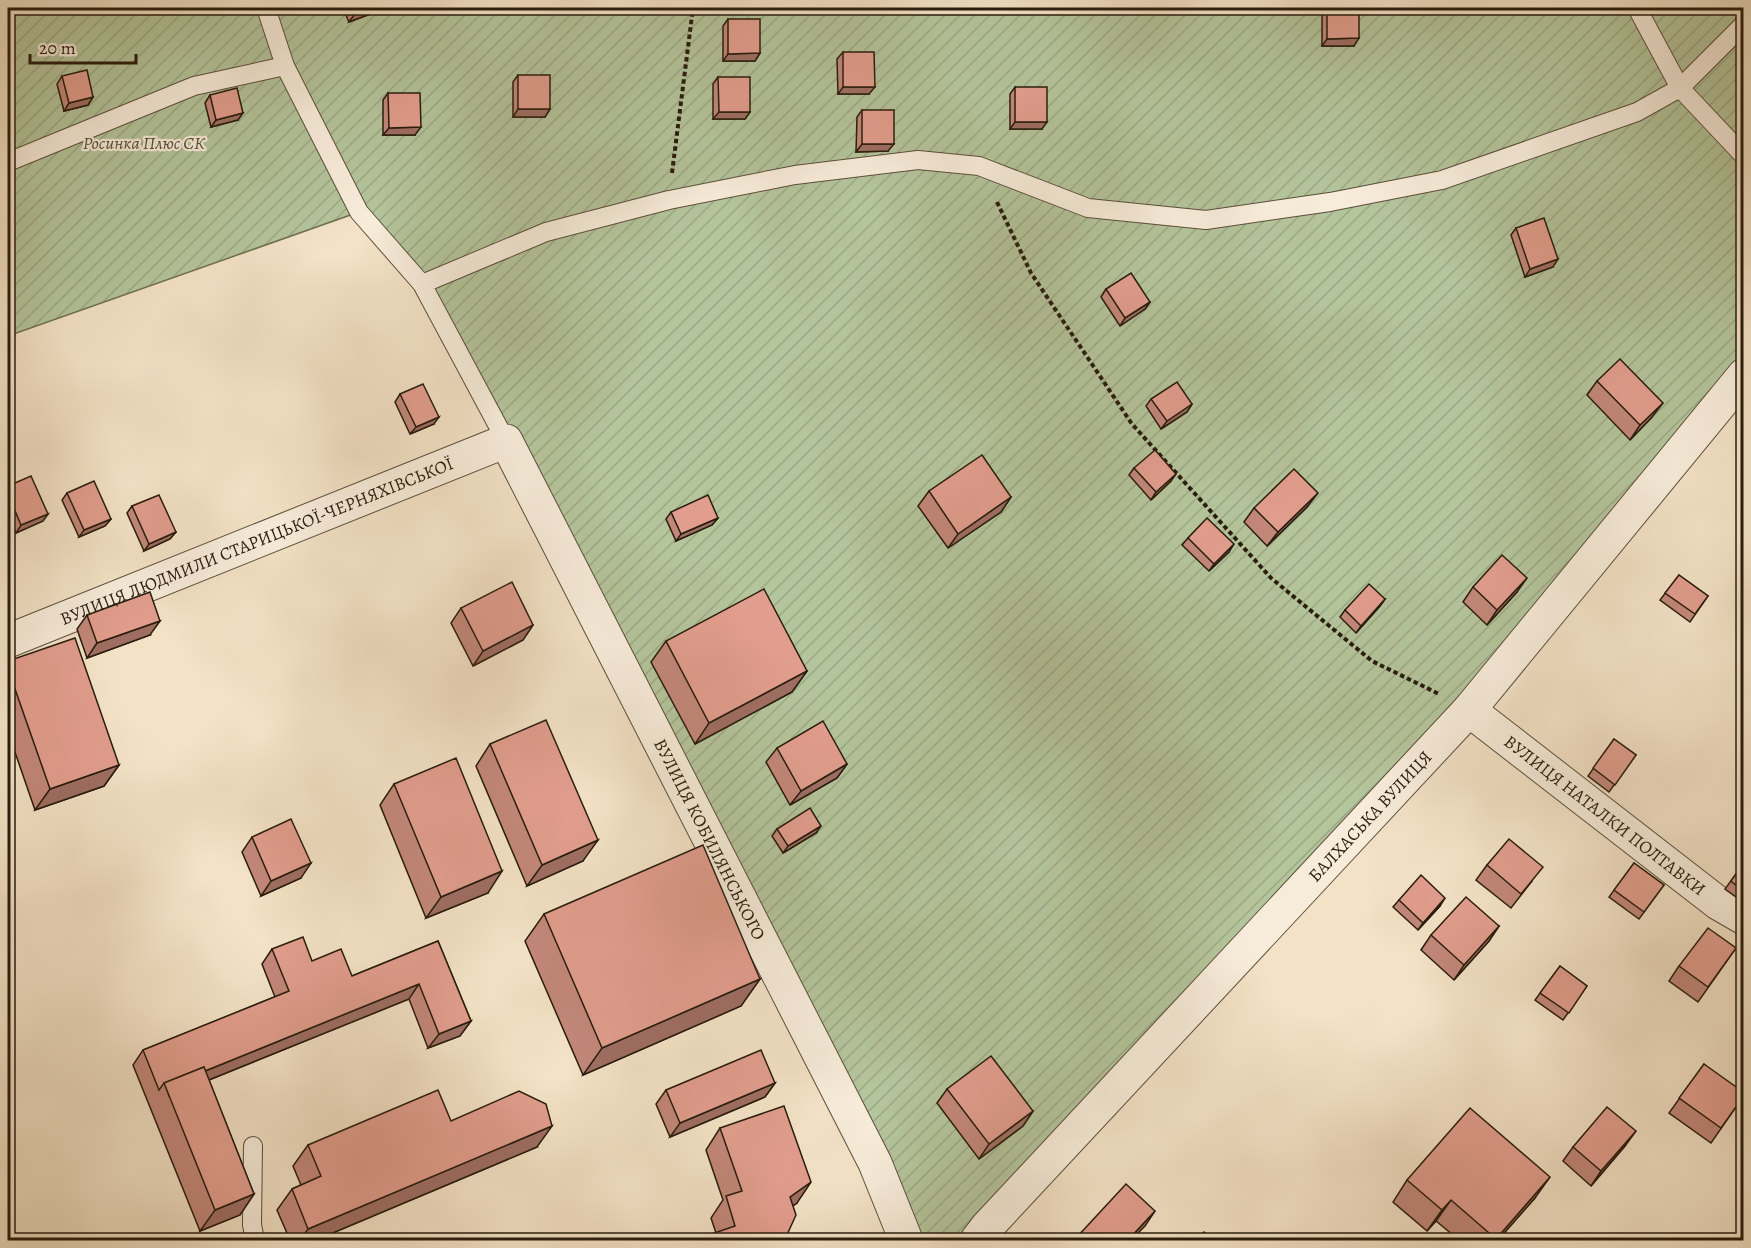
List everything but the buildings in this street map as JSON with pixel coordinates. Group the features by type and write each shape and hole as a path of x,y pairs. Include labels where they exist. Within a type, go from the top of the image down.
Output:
{"street":[{"name":"БАЛХАСЬКА ВУЛИЦЯ","path":"977,1240 1470,710 1743,375"},
{"name":"ВУЛИЦЯ ЛЮДМИЛИ СТАРИЦЬКОЇ-ЧЕРНЯХІВСЬКОЇ","path":"8,641 506,441"},
{"name":"ВУЛИЦЯ КОБИЛЯНСЬКОГО","path":"506,441 875,1163 906,1240"},
{"name":"ВУЛИЦЯ НАТАЛКИ ПОЛТАВКИ","path":"1470,710 1719,903 1743,918"}],"lane":[{"path":"267,8 285,66 359,212 422,284 506,441"},
{"path":"1637,8 1680,88 1743,156"},
{"path":"422,284 546,232 669,200 795,175 918,160 979,166 1088,208 1206,220 1330,202 1442,180 1637,112 1680,88 1743,24"},
{"path":"8,162 194,86 285,66"},
{"path":"252,1146 252,1225 255,1240"}],"path":[{"path":"669,200 693,8"},
{"path":"979,166 1031,273 1132,424 1271,578 1372,661 1470,710"}],"green space":[{"name":"Росинка Плюс СК","path":"8,8 1743,8 1743,375 1469,710 977,1240 906,1240 422,284 359,212 8,336"}]}
